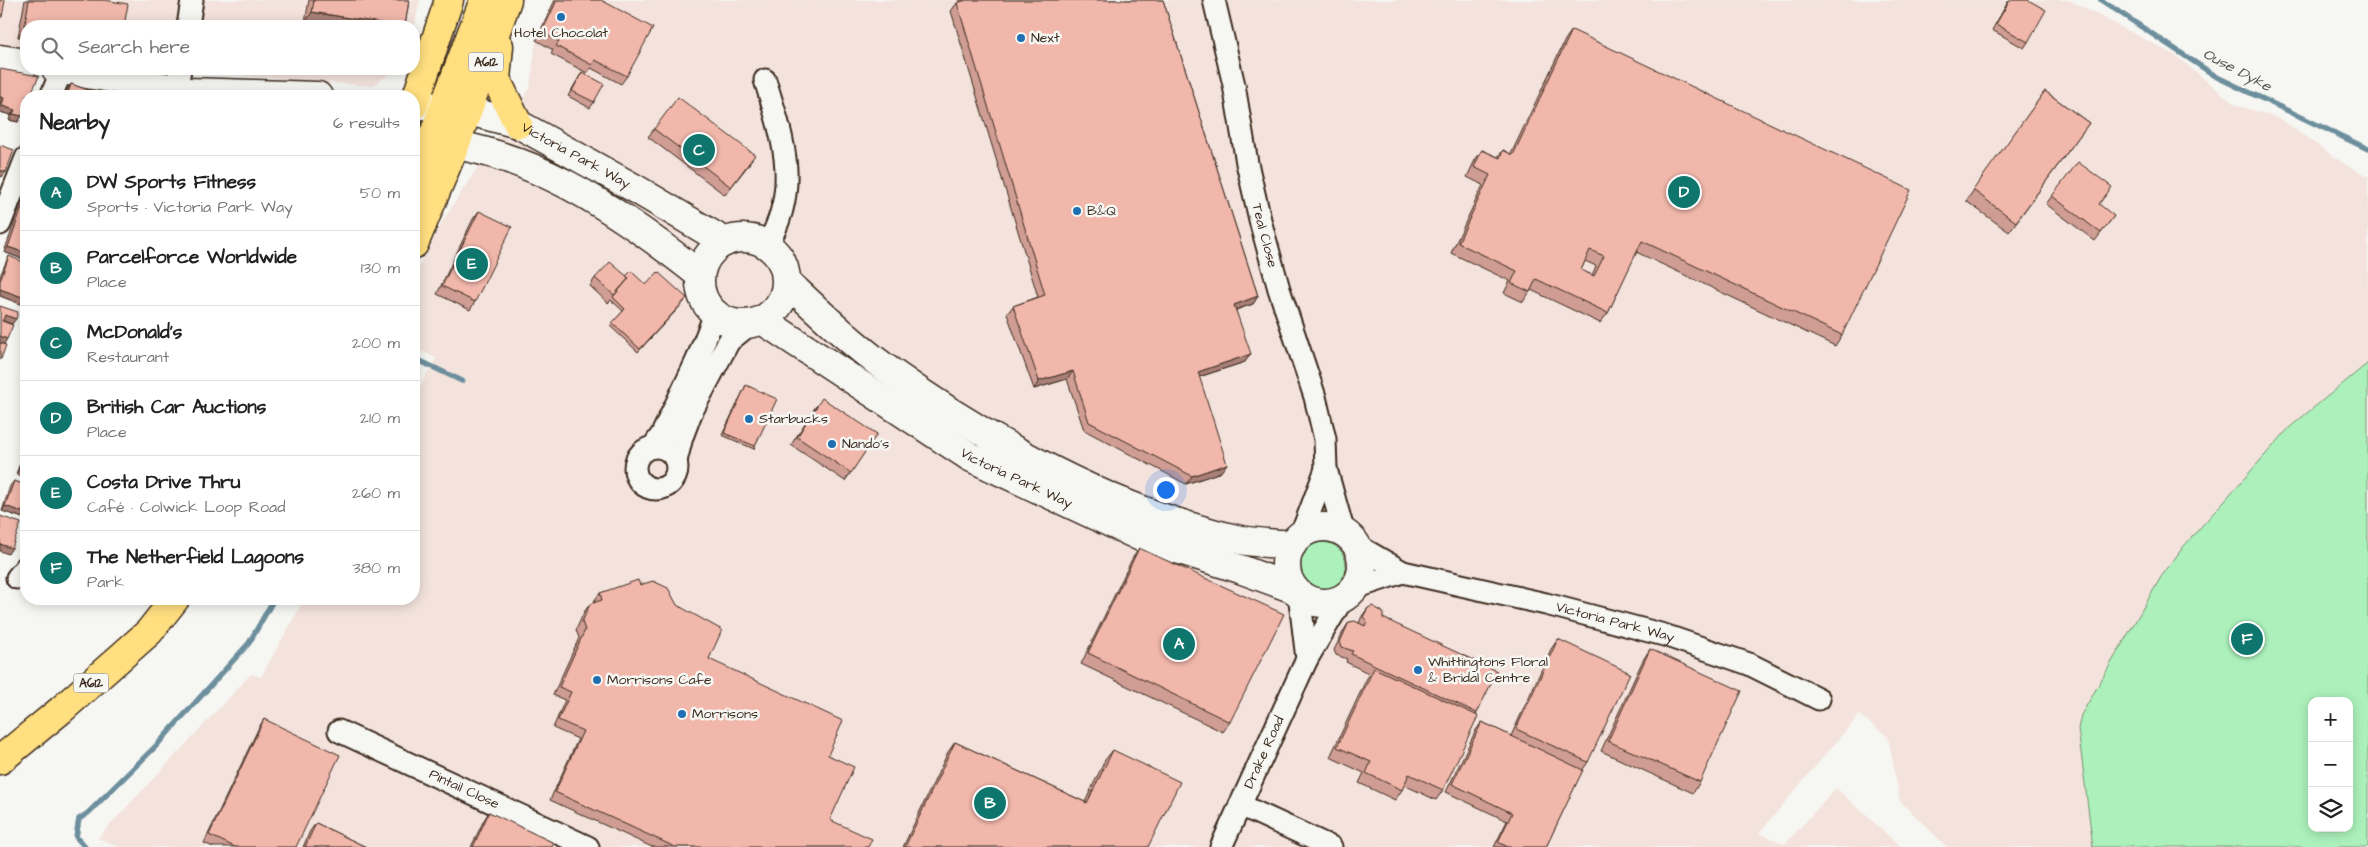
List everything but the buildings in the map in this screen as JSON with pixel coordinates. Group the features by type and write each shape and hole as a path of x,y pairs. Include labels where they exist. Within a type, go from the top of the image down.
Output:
{"main road":[{"path":"419,90 448,1"},
{"path":"498,4 496,79 518,124"},
{"name":"A612","path":"420,230 441,181 428,139 455,109 498,4"},
{"path":"420,166 428,139"},
{"name":"A612","path":"0,760 61,710 149,632 170,605"}],"street":[{"path":"189,20 192,0"},
{"name":"Teal Close","path":"1214,0 1234,85 1247,163 1261,224 1293,334 1315,398 1325,439 1326,469 1351,540"},
{"path":"0,59 20,62"},
{"path":"53,90 57,75"},
{"path":"99,75 212,90"},
{"path":"765,80 780,128 786,161 787,186 784,205 774,232 766,245"},
{"name":"Victoria Park Way","path":"420,106 455,109 518,124 636,189 725,242"},
{"path":"428,139 537,168 618,215 661,244 700,275"},
{"path":"0,224 20,173"},
{"path":"750,238 766,245 780,258 785,270 786,282 783,298 775,310 729,341 691,413 676,461 677,469 671,483 658,489 647,487 637,477 636,464 640,454 653,447 662,434 697,360 715,314 707,304 701,290 700,275 709,255 725,242 750,238"},
{"name":"Victoria Park Way","path":"786,282 883,366 1019,453 1111,498 1205,530 1238,539 1297,540"},
{"name":"Victoria Park Way","path":"715,314 731,322 756,322 970,457 1145,539 1240,569 1296,591"},
{"path":"653,447 668,450 676,461"},
{"name":"Teal Close","path":"1297,540 1326,469"},
{"path":"1307,659 1296,591 1287,574 1286,558 1297,540 1312,529 1326,527 1351,540 1402,572"},
{"path":"1349,593 1361,574 1362,560 1351,540"},
{"path":"1296,591 1314,602 1322,603 1402,572"},
{"name":"Victoria Park Way","path":"1402,572 1546,604 1664,635 1756,667 1819,699"},
{"name":"Drake Road","path":"1221,847 1307,659 1349,593"},
{"name":"Pintail Close","path":"339,731 588,847"},
{"path":"1240,805 1331,847"}],"shaded area":[{"path":"0,0 420,0 416,20 20,20 20,49 0,46"},
{"path":"554,0 2069,0 2175,55 2236,105 2280,119 2346,165 2368,176 2368,363 2290,427 2184,546 2078,730 2093,847 1947,847 1900,801 1888,737 1859,715 1759,833 1785,844 1836,788 1901,847 119,847 98,838 251,674 261,677 301,605 420,605 420,387 436,358 420,351 420,265 441,223 530,87 536,40"},
{"path":"237,75 388,75 372,86"}],"green space":[{"path":"2368,363 2368,847 2093,847 2078,729 2081,715 2161,577 2184,546 2290,427"},
{"path":"1322,542 1331,544 1339,549 1344,557 1346,566 1344,575 1339,583 1331,588 1322,590 1313,588 1305,583 1300,575 1298,566 1300,557 1305,549 1313,544"}],"waterway":[{"name":"Ouse Dyke","path":"2101,0 2217,77 2368,149"},
{"path":"420,361 462,381"},
{"path":"85,847 76,837 79,819 88,813 156,746 249,643 271,605"}],"place":[{"name":"Hotel Chocolat","path":"561,17"},
{"name":"Next","path":"1021,38"},
{"name":"McDonald's","path":"699,150"},
{"name":"British Car Auctions","path":"1684,192"},
{"name":"B&Q","path":"1077,211"},
{"name":"Costa Drive Thru","path":"472,264"},
{"name":"Starbucks","path":"749,419"},
{"name":"Nando's","path":"832,444"},
{"name":"The Netherfield Lagoons","path":"2247,639"},
{"name":"DW Sports Fitness","path":"1179,644"},
{"name":"Whittingtons Floral & Bridal Centre","path":"1418,670"},
{"name":"Morrisons Cafe","path":"597,680"},
{"name":"Morrisons","path":"682,714"},
{"name":"Parcelforce Worldwide","path":"990,803"}]}
